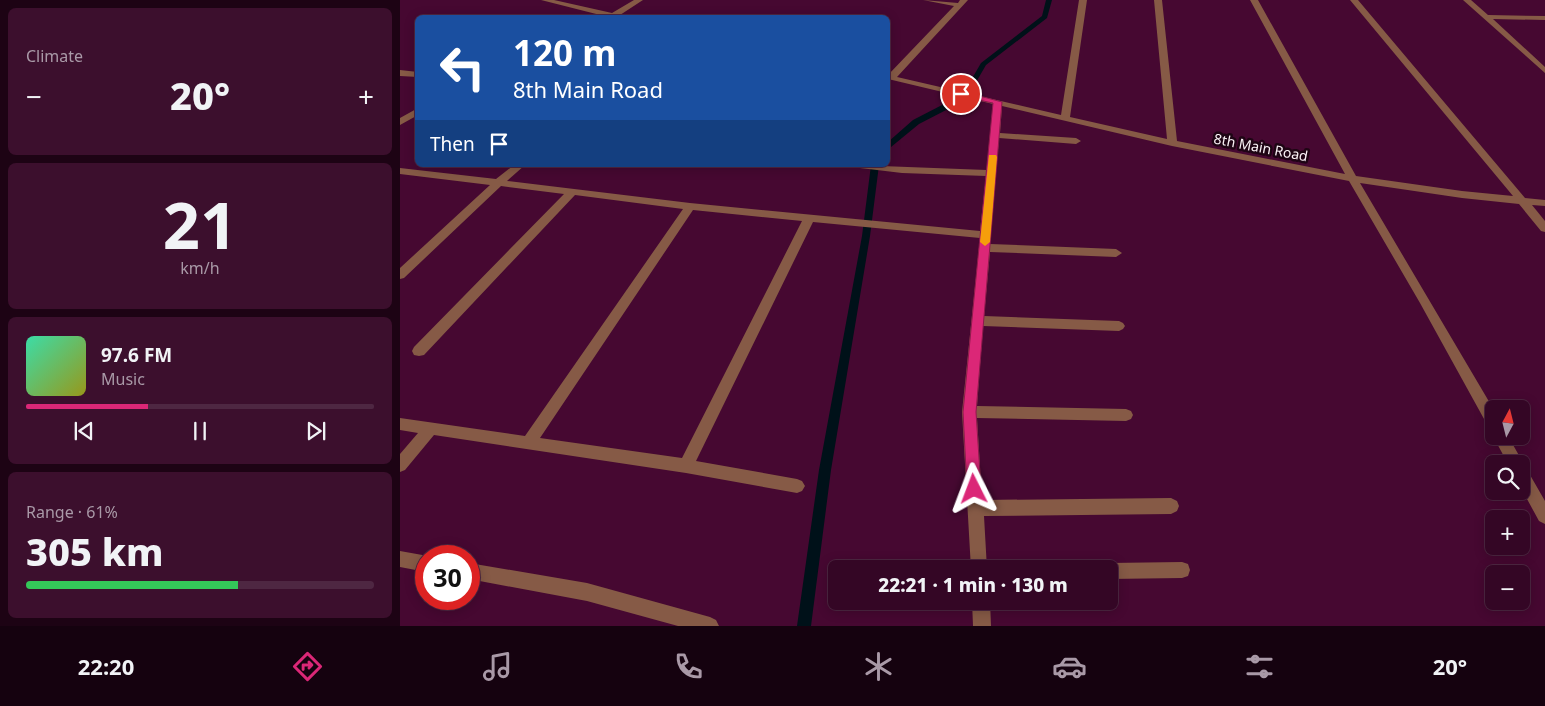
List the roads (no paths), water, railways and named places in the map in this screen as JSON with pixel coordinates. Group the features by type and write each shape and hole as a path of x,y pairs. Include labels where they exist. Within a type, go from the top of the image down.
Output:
{"street":[{"path":"545,0 614,15 639,0"},
{"path":"927,0 961,3"},
{"path":"1066,118 1083,0"},
{"path":"1158,0 1172,143"},
{"path":"1254,0 1353,180 1485,408"},
{"path":"1354,0 1545,228"},
{"path":"1466,0 1545,71"},
{"path":"890,78 961,3"},
{"path":"1486,17 1545,18"},
{"path":"400,73 415,74"},
{"name":"8th Main Road","path":"890,78 1172,143 1353,180 1545,203"},
{"path":"978,560 970,412 998,102"},
{"path":"400,122 409,114"},
{"path":"995,135 1076,141"},
{"path":"400,275 518,167"},
{"path":"877,167 902,170 991,173"},
{"path":"403,174 498,183 690,206 894,226 985,242 1116,253"},
{"path":"420,351 572,192"},
{"path":"528,443 690,206"},
{"path":"686,466 809,218"},
{"path":"978,321 1119,326"},
{"path":"970,412 1126,414"},
{"path":"400,424 686,466 797,486"},
{"path":"400,465 431,429"},
{"path":"1530,489 1545,516"},
{"path":"975,508 1171,506"},
{"path":"400,559 415,562"},
{"path":"1118,571 1182,570"},
{"path":"480,573 587,592 710,626"},
{"path":"981,610 982,626"}],"waterway":[{"path":"890,143 916,122 947,106 973,83 983,64 1045,17 1049,0"},
{"path":"804,626 825,470 866,236 875,167"}]}
